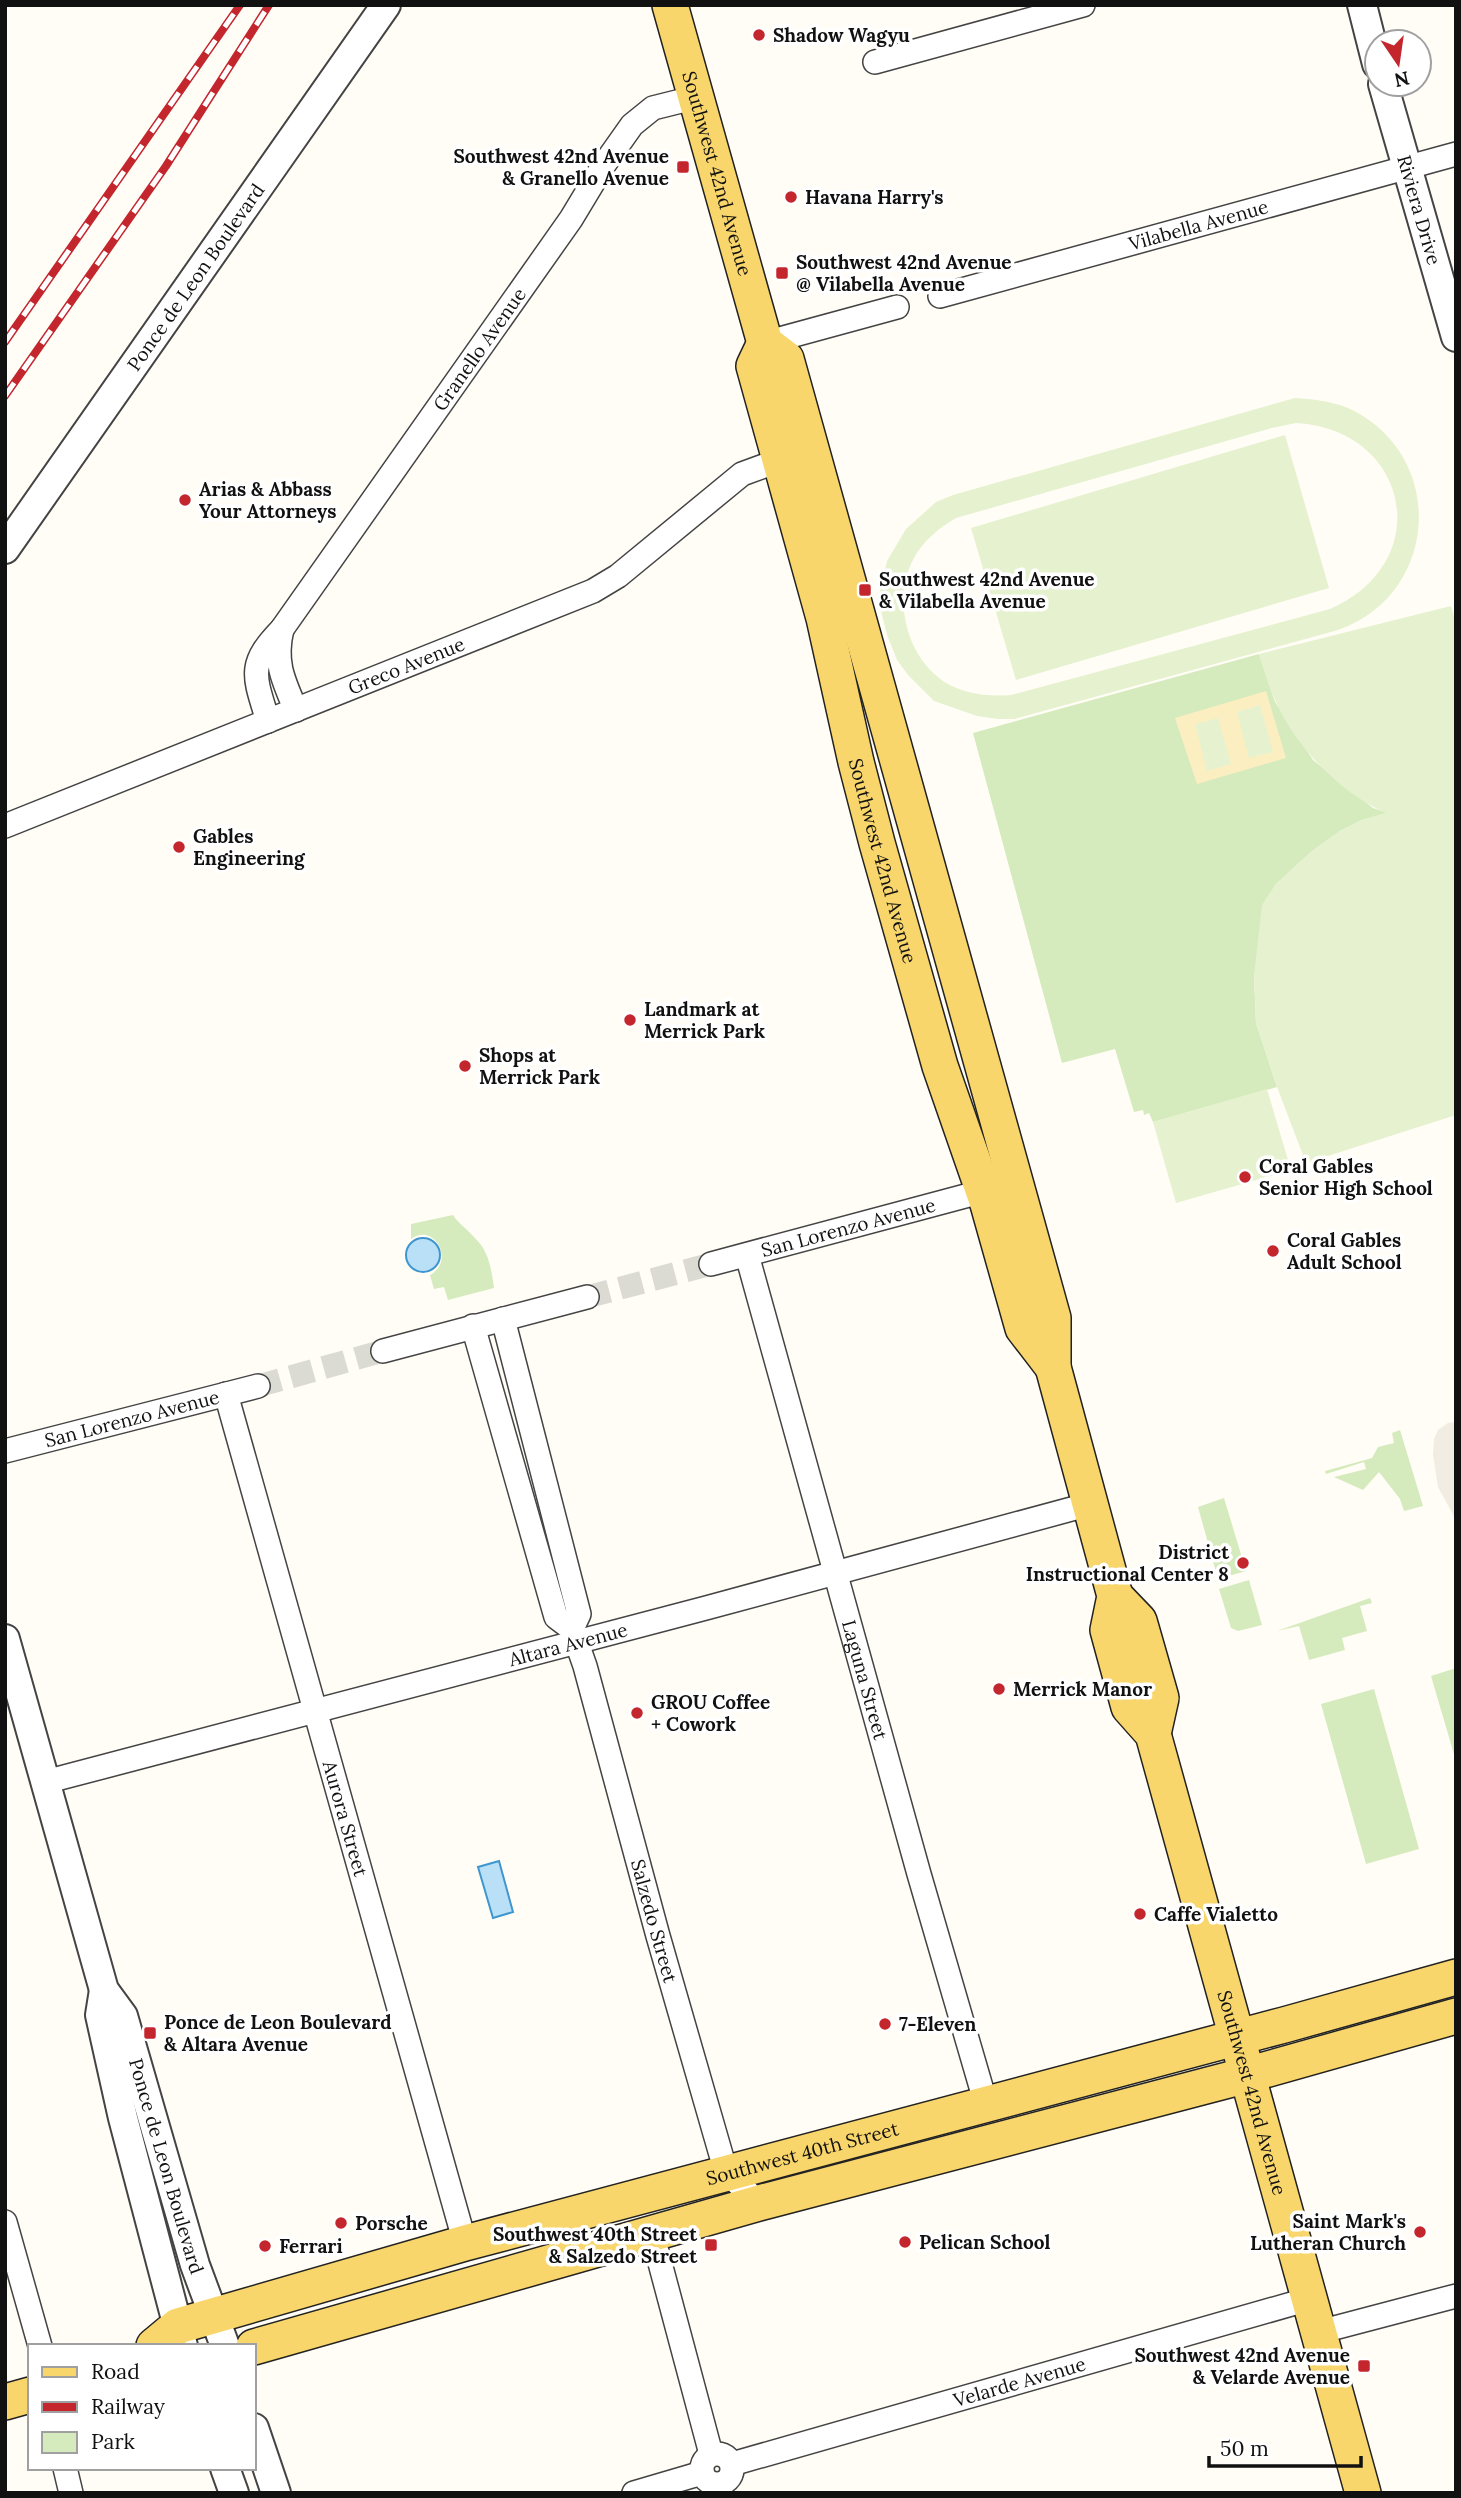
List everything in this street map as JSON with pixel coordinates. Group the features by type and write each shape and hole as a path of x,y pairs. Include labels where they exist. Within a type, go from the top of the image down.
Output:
{"main road":[{"name":"Southwest 42nd Avenue","path":"670,5 765,343 786,359 1053,1318 1053,1367 1115,1596 1139,1621 1154,1672 1161,1698 1153,1734 1363,2493"},
{"name":"Southwest 42nd Avenue","path":"765,343 754,366 829,638 877,843 940,1066 984,1191 1023,1328 1053,1367"},
{"path":"849,729 886,719"},
{"name":"Southwest 40th Street","path":"172,2339 220,2331 465,2242 1456,1977"},
{"name":"Southwest 40th Street","path":"256,2346 759,2203 1247,2075 1456,2016"},
{"path":"5,2402 28,2396"}],"street":[{"name":"Ponce de Leon Boulevard","path":"5,549 386,5"},
{"path":"875,62 1083,5"},
{"path":"1362,5 1368,28"},
{"name":"Granello Avenue","path":"268,721 256,665 264,648 282,629 571,219 632,125 653,108 697,97"},
{"name":"Riviera Drive","path":"1386,98 1456,337"},
{"name":"Vilabella Avenue","path":"940,296 1456,154"},
{"path":"765,343 897,307"},
{"name":"Greco Avenue","path":"5,826 600,587 618,576 742,474 780,460"},
{"name":"Granello Avenue","path":"282,629 279,669 296,710"},
{"name":"San Lorenzo Avenue","path":"711,1264 984,1191"},
{"name":"Laguna Street","path":"747,1255 919,1874 986,2104"},
{"path":"383,1351 587,1297"},
{"name":"Salzedo Street","path":"503,1319 579,1614 574,1635 726,2172"},
{"name":"Salzedo Street","path":"472,1326 556,1618 574,1635"},
{"name":"San Lorenzo Avenue","path":"5,1451 258,1386"},
{"name":"Aurora Street","path":"226,1394 465,2242"},
{"path":"500,1423 528,1416"},
{"name":"Altara Avenue","path":"45,1782 315,1711 574,1635 835,1574 1090,1504"},
{"name":"Ponce de Leon Boulevard","path":"5,1639 104,1990 123,2016 195,2265 220,2331"},
{"name":"Ponce de Leon Boulevard","path":"104,1990 100,2015 172,2339"},
{"path":"726,2172 759,2203"},
{"path":"5,2222 39,2344"},
{"path":"652,2233 717,2474"},
{"path":"1319,2332 1456,2296"},
{"name":"Velarde Avenue","path":"634,2493 717,2474 1309,2299"},
{"path":"256,2434 276,2493"},
{"path":"65,2470 71,2493"},
{"path":"226,2470 234,2493"}],"green space":[{"path":"1295,398 1348,408 1380,429 1403,457 1416,489 1419,522 1413,556 1397,586 1372,612 1338,630 1014,719 998,719 977,716 934,701 908,675 897,660 887,635 878,599 887,561 906,529 936,502","holes":["1296,423 1335,431 1365,449 1385,473 1396,501 1396,532 1386,562 1364,588 1330,609 1011,695 976,694 943,681 930,670 912,641 904,608 907,574 922,546 956,518 1272,428"]},
{"path":"1285,435 1329,588 1016,680 971,528"},
{"path":"1451,606 1456,623 1456,1115 1306,1163 1256,1023 1254,976 1262,905 1275,885 1311,852 1340,831 1362,820 1386,813 1352,794 1307,751 1283,717 1270,689 1259,654"},
{"path":"1259,654 1275,702 1313,760 1373,808 1388,813 1362,820 1340,831 1311,852 1275,885 1254,976 1256,1023 1277,1087 1153,1122 1149,1113 1144,1115 1143,1110 1134,1112 1115,1049 1062,1063 973,733"},
{"path":"1260,705 1273,752 1249,758 1237,712"},
{"path":"1218,718 1231,764 1207,771 1195,724"},
{"path":"1267,1089 1291,1170 1176,1203 1153,1122"},
{"path":"453,1215 483,1248 494,1288 448,1300 444,1287 434,1289 430,1275 438,1269 441,1261 439,1245 427,1235 411,1239 411,1224"},
{"path":"1400,1430 1423,1506 1404,1511 1400,1499 1379,1472 1363,1490 1334,1477 1366,1469 1364,1462 1326,1474 1325,1471 1372,1458 1378,1447 1394,1443 1392,1433"},
{"path":"1224,1498 1246,1571 1218,1579 1198,1507"},
{"path":"1249,1580 1262,1625 1238,1631 1231,1628 1219,1589"},
{"path":"1370,1598 1372,1603 1360,1606 1367,1631 1342,1638 1345,1650 1309,1660 1299,1626 1277,1631"},
{"path":"1456,1668 1456,1761 1431,1676"},
{"path":"1374,1689 1419,1849 1366,1864 1321,1704"}],"sand":[{"path":"1266,691 1286,758 1197,784 1175,718"}],"shaded area":[{"path":"1456,1422 1456,1520 1438,1487 1433,1455 1434,1439 1438,1430 1448,1423"}],"water":[{"path":"423,1238 435,1243 440,1255 435,1267 423,1272 411,1267 406,1255 411,1243"},
{"path":"499,1861 513,1912 493,1918 478,1867"}],"tunnel":[{"path":"587,1297 711,1264"},
{"path":"258,1386 383,1351"}],"railway":[{"path":"5,342 240,5"},
{"path":"5,396 166,166 269,5"}],"place":[{"name":"Shadow Wagyu","path":"759,35"},
{"name":"Southwest 42nd Avenue & Granello Avenue","path":"683,167"},
{"name":"Havana Harry's","path":"791,197"},
{"name":"Southwest 42nd Avenue @ Vilabella Avenue","path":"782,273"},
{"name":"Arias & Abbass Your Attorneys","path":"185,500"},
{"name":"Southwest 42nd Avenue & Vilabella Avenue","path":"865,590"},
{"name":"Gables Engineering","path":"179,847"},
{"name":"Landmark at Merrick Park","path":"630,1020"},
{"name":"Shops at Merrick Park","path":"465,1066"},
{"name":"Coral Gables Senior High School","path":"1245,1177"},
{"name":"Coral Gables Adult School","path":"1273,1251"},
{"name":"District Instructional Center 8","path":"1243,1563"},
{"name":"Merrick Manor","path":"999,1689"},
{"name":"GROU Coffee + Cowork","path":"637,1713"},
{"name":"Caffe Vialetto","path":"1140,1914"},
{"name":"7-Eleven","path":"885,2024"},
{"name":"Ponce de Leon Boulevard & Altara Avenue","path":"150,2033"},
{"name":"Porsche","path":"341,2223"},
{"name":"Saint Mark's Lutheran Church","path":"1420,2232"},
{"name":"Pelican School","path":"905,2242"},
{"name":"Southwest 40th Street & Salzedo Street","path":"711,2245"},
{"name":"Ferrari","path":"265,2246"},
{"name":"Southwest 42nd Avenue & Velarde Avenue","path":"1364,2366"}]}
